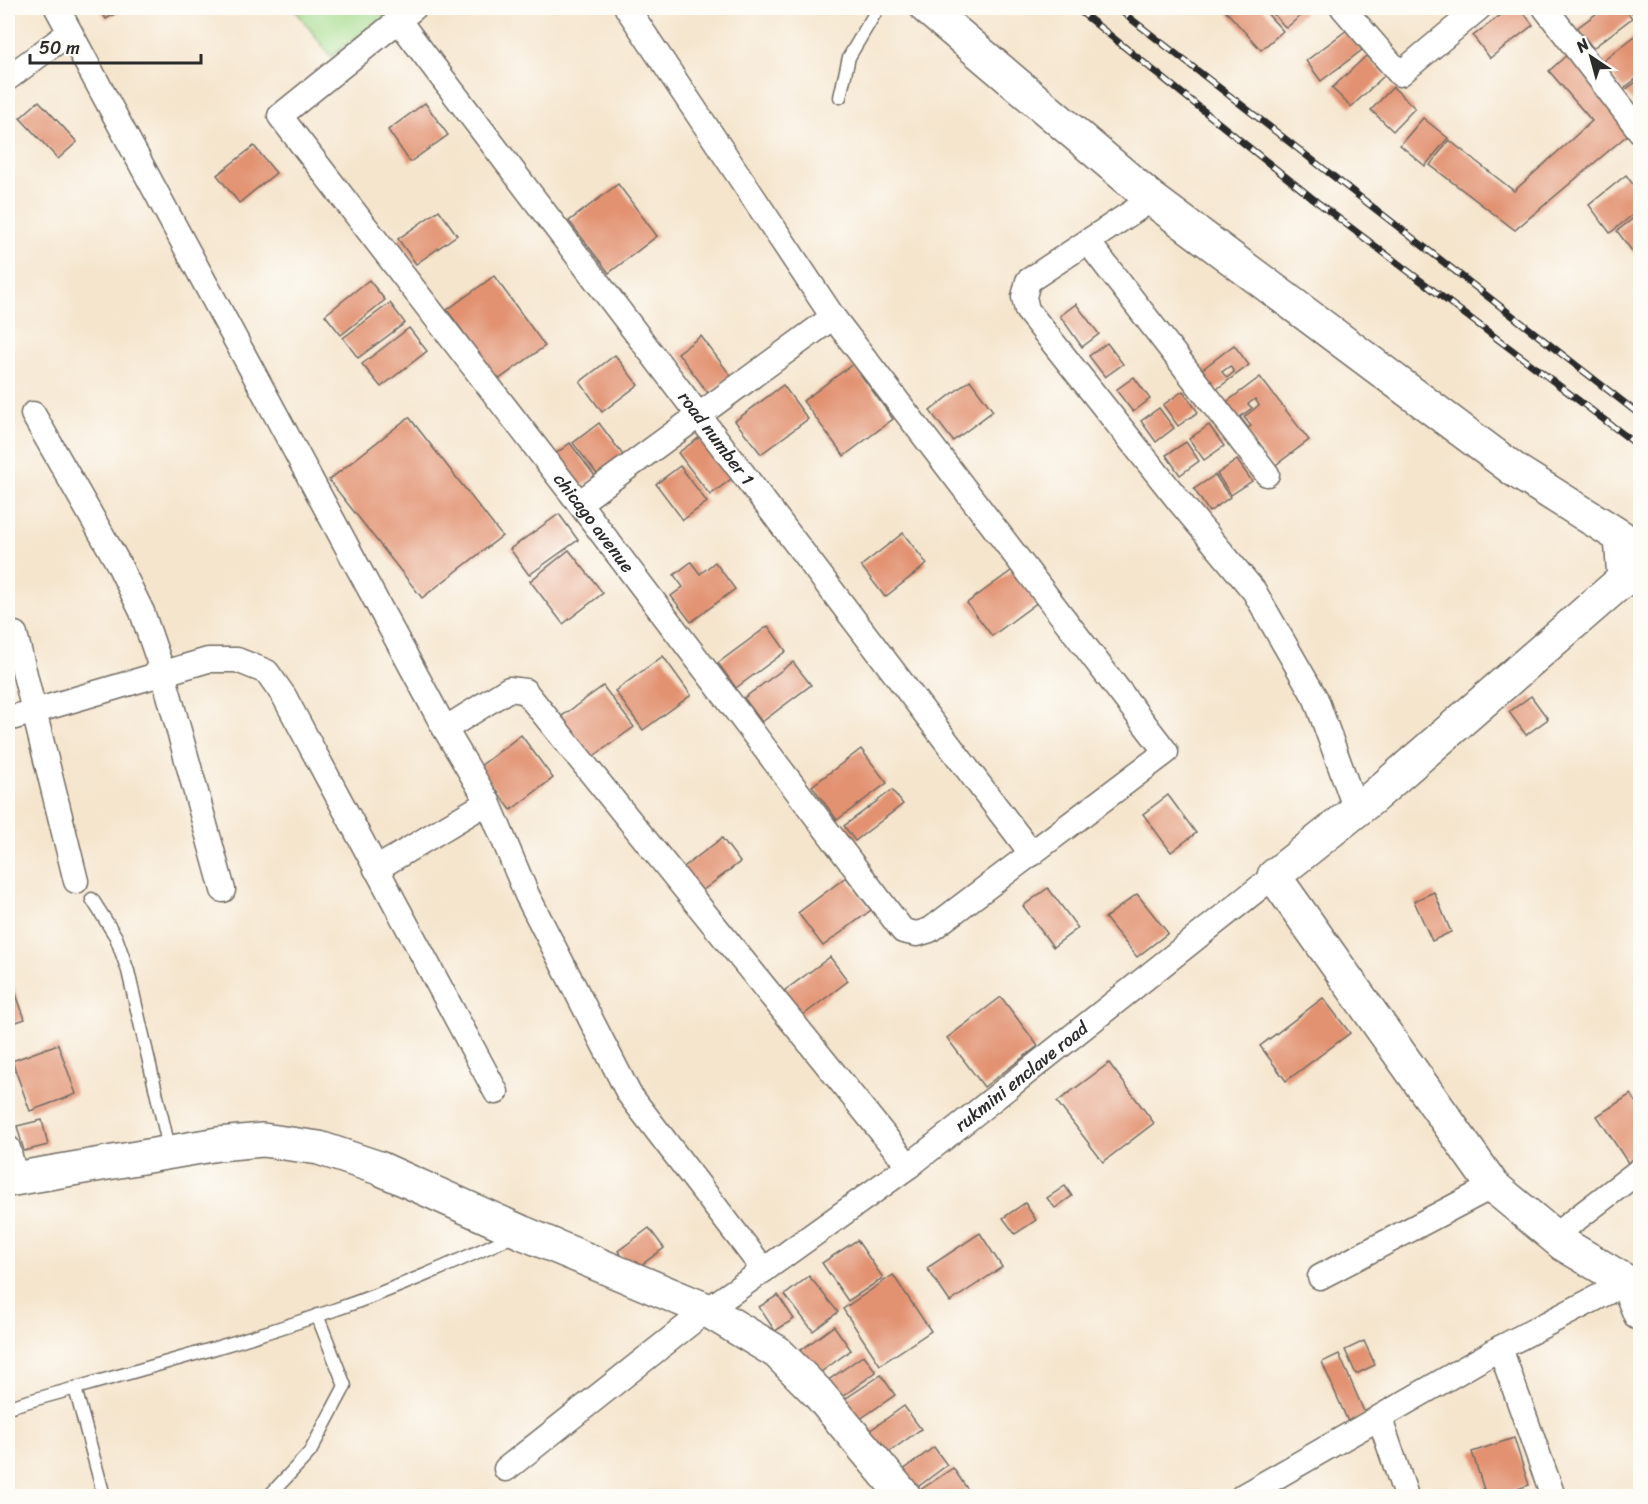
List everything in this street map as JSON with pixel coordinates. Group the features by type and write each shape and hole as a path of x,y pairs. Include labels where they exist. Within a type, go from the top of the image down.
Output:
{"street":[{"path":"57,8 445,729 488,802 527,895 629,1094 764,1270"},
{"path":"627,8 834,317 1166,752 1032,854"},
{"path":"927,8 1152,200 1516,471 1621,537 1624,579 1356,810 1274,876 1493,1185 1554,1236 1634,1280 1641,1314"},
{"path":"1343,8 1400,74 1479,8"},
{"path":"1545,8 1641,131"},
{"name":"chicago avenue","path":"407,14 280,116 579,503 903,931 917,934 930,930 1032,854"},
{"name":"road number 1","path":"407,14 700,413 1032,854"},
{"path":"8,78 69,33"},
{"path":"1152,200 1028,281 1024,297 1027,310 1254,591 1316,699 1356,810"},
{"path":"1088,242 1267,474"},
{"path":"579,503 834,317"},
{"path":"33,414 118,563 142,612 163,673 223,890"},
{"path":"15,634 76,881"},
{"path":"8,719 208,660 237,660 267,672 284,696 496,1092"},
{"path":"445,729 509,689 525,691 909,1166"},
{"path":"376,869 488,802"},
{"name":"rukmini enclave road","path":"506,1470 707,1310 909,1166 1274,876"},
{"path":"8,1148 12,1180 218,1144 263,1140 319,1148 379,1168 521,1232 707,1310 777,1352 818,1393 904,1497"},
{"path":"1554,1236 1641,1170"},
{"path":"1320,1277 1493,1185"},
{"path":"1243,1497 1500,1348 1634,1280"},
{"path":"1500,1348 1553,1497"},
{"path":"1380,1419 1406,1497"}],"lane":[{"path":"840,97 849,57 878,8"},
{"path":"92,899 116,937 128,971 171,1153"},
{"path":"8,1407 171,1362 317,1316 457,1262 521,1232"},
{"path":"269,1497 310,1452 345,1386 317,1316"},
{"path":"75,1388 104,1497"}],"green space":[{"path":"294,8 395,8 331,57"}],"building":[{"path":"99,8 125,8 106,19"},
{"path":"1223,8 1262,8 1283,31 1261,50"},
{"path":"1268,8 1310,8 1286,28"},
{"path":"1510,8 1520,8 1533,25 1490,58 1473,36"},
{"path":"1604,8 1624,8 1632,18 1593,48 1577,28"},
{"path":"1628,8 1640,8 1640,12 1635,16"},
{"path":"1347,30 1362,50 1321,81 1306,61"},
{"path":"1640,32 1640,76 1623,89 1602,62"},
{"path":"1570,52 1631,132 1515,230 1430,165 1449,140 1514,191 1592,121 1549,71"},
{"path":"1366,56 1385,75 1351,107 1332,88"},
{"path":"1640,79 1640,112 1624,91"},
{"path":"1393,87 1415,108 1393,131 1371,110"},
{"path":"39,101 77,142 58,159 20,118"},
{"path":"425,103 448,135 410,162 388,130"},
{"path":"1423,118 1448,138 1425,166 1400,145"},
{"path":"254,146 276,173 239,203 217,175"},
{"path":"1626,175 1640,194 1640,209 1610,233 1589,205"},
{"path":"618,184 657,236 609,273 569,221"},
{"path":"439,210 457,235 416,264 398,239"},
{"path":"1640,213 1640,250 1635,255 1617,231"},
{"path":"494,276 545,346 498,380 447,310"},
{"path":"369,280 385,300 341,335 325,315"},
{"path":"390,303 405,323 358,358 343,338"},
{"path":"1076,304 1099,334 1082,347 1060,316"},
{"path":"409,328 427,351 381,387 362,364"},
{"path":"701,336 731,376 708,393 678,353"},
{"path":"1107,343 1123,364 1105,377 1089,356"},
{"path":"1234,345 1249,365 1214,391 1200,371","holes":["1230,366 1234,372 1227,378 1222,372"]},
{"path":"615,355 638,385 602,412 580,382"},
{"path":"853,364 893,419 844,456 803,401"},
{"path":"1134,377 1150,399 1133,412 1116,390"},
{"path":"1260,377 1309,440 1273,467 1224,404","holes":["1255,399 1259,405 1244,417 1251,426 1248,428 1240,417 1252,408 1248,404"]},
{"path":"970,380 993,411 953,441 930,411"},
{"path":"783,385 808,419 761,454 735,421"},
{"path":"1183,391 1198,412 1178,426 1163,405"},
{"path":"1159,408 1174,428 1156,442 1141,421"},
{"path":"409,417 502,536 422,598 329,480"},
{"path":"599,423 623,455 597,474 573,443"},
{"path":"1209,425 1224,446 1204,460 1189,439"},
{"path":"704,434 735,476 710,495 678,453"},
{"path":"1186,442 1199,461 1180,475 1166,455"},
{"path":"570,443 595,476 578,488 554,455"},
{"path":"1237,460 1252,481 1231,495 1217,474"},
{"path":"680,466 707,502 683,520 656,484"},
{"path":"1215,475 1230,497 1209,512 1194,489"},
{"path":"559,514 578,540 529,575 510,549"},
{"path":"903,533 927,564 885,597 861,566"},
{"path":"569,550 603,593 563,624 530,581"},
{"path":"691,562 700,574 715,562 735,589 691,622 671,596 683,587 674,575"},
{"path":"1018,566 1042,599 992,636 967,603"},
{"path":"768,626 786,651 736,688 718,663"},
{"path":"663,656 691,695 643,730 615,691"},
{"path":"793,662 811,685 762,722 744,698"},
{"path":"603,686 634,727 588,760 558,719"},
{"path":"1531,696 1548,719 1526,735 1509,712"},
{"path":"521,735 553,778 511,810 479,767"},
{"path":"861,749 887,783 837,820 812,786"},
{"path":"892,790 903,804 855,841 844,826"},
{"path":"1168,795 1196,833 1171,852 1143,814"},
{"path":"722,838 740,862 694,897 676,873"},
{"path":"846,877 871,910 823,946 798,913"},
{"path":"1048,888 1078,928 1053,947 1023,906"},
{"path":"1434,892 1451,932 1432,941 1414,901"},
{"path":"1137,894 1168,933 1137,957 1105,918"},
{"path":"830,957 848,981 798,1019 780,994"},
{"path":"12,983 25,1019 8,1025 8,985"},
{"path":"1001,997 1038,1046 984,1087 947,1038"},
{"path":"1323,998 1350,1033 1286,1081 1260,1046"},
{"path":"58,1044 76,1094 30,1111 12,1061"},
{"path":"1109,1063 1154,1123 1103,1162 1057,1102"},
{"path":"1631,1094 1640,1109 1640,1155 1628,1163 1597,1116"},
{"path":"42,1120 48,1145 24,1151 17,1126"},
{"path":"1065,1186 1072,1196 1055,1208 1047,1198"},
{"path":"1025,1203 1036,1220 1015,1234 1003,1218"},
{"path":"649,1228 664,1248 633,1271 618,1251"},
{"path":"980,1233 1002,1267 950,1302 927,1268"},
{"path":"857,1240 883,1278 848,1301 822,1263"},
{"path":"893,1275 931,1331 880,1365 843,1309"},
{"path":"809,1276 838,1312 813,1331 785,1295"},
{"path":"778,1295 794,1319 775,1331 759,1307"},
{"path":"834,1326 851,1350 814,1377 797,1353"},
{"path":"1364,1341 1375,1365 1356,1374 1345,1350"},
{"path":"1339,1354 1366,1416 1349,1424 1322,1362"},
{"path":"864,1355 876,1372 832,1404 820,1386"},
{"path":"881,1375 895,1395 850,1426 836,1405"},
{"path":"904,1406 921,1429 878,1460 861,1437"},
{"path":"1514,1438 1529,1485 1496,1496 1486,1496 1472,1452"},
{"path":"934,1447 947,1465 907,1495 894,1477"},
{"path":"953,1468 968,1490 958,1496 911,1496"}],"railway":[{"path":"1076,8 1317,202 1640,447"},
{"path":"1117,8 1640,415"}]}
